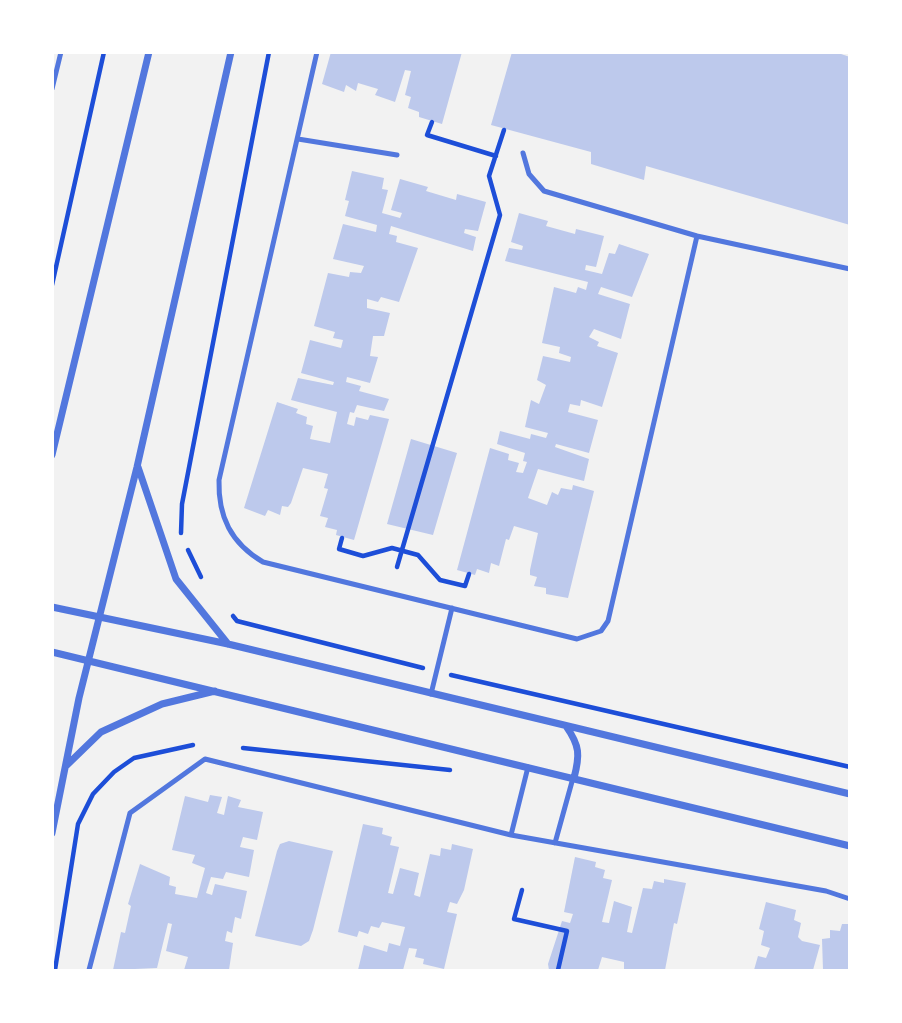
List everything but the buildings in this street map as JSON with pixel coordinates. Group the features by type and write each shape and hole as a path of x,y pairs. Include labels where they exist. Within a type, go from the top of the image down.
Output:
{"street":[{"path":"52,455 149,52"},
{"path":"52,833 97,619 137,467 231,52"},
{"path":"137,467 176,579 228,644"},
{"path":"52,607 97,619 228,644 849,794"},
{"path":"52,652 849,846"},
{"path":"67,765 101,732 162,704 216,691"},
{"path":"565,726 578,743 580,755 574,778"}],"lane":[{"path":"52,89 61,52"},
{"path":"317,52 219,480 221,511 228,530 245,551 263,562 577,639 601,631 608,621 697,236"},
{"path":"298,139 397,155"},
{"path":"523,153 529,174 544,191 697,236 849,269"},
{"path":"431,694 452,608"},
{"path":"89,971 130,813 205,759 511,835 826,891 849,899"},
{"path":"511,835 528,767"},
{"path":"555,843 574,778"}],"path":[{"path":"52,285 104,52"},
{"path":"181,534 182,504 269,52"},
{"path":"432,122 427,135 496,156"},
{"path":"397,567 500,215 489,176 504,130"},
{"path":"342,538 339,549 363,556 392,548 418,555 440,580 465,586 469,574"},
{"path":"187,546 203,581"},
{"path":"228,612 237,621 436,671 849,767"},
{"path":"522,890 514,919 567,931 558,971"}]}
